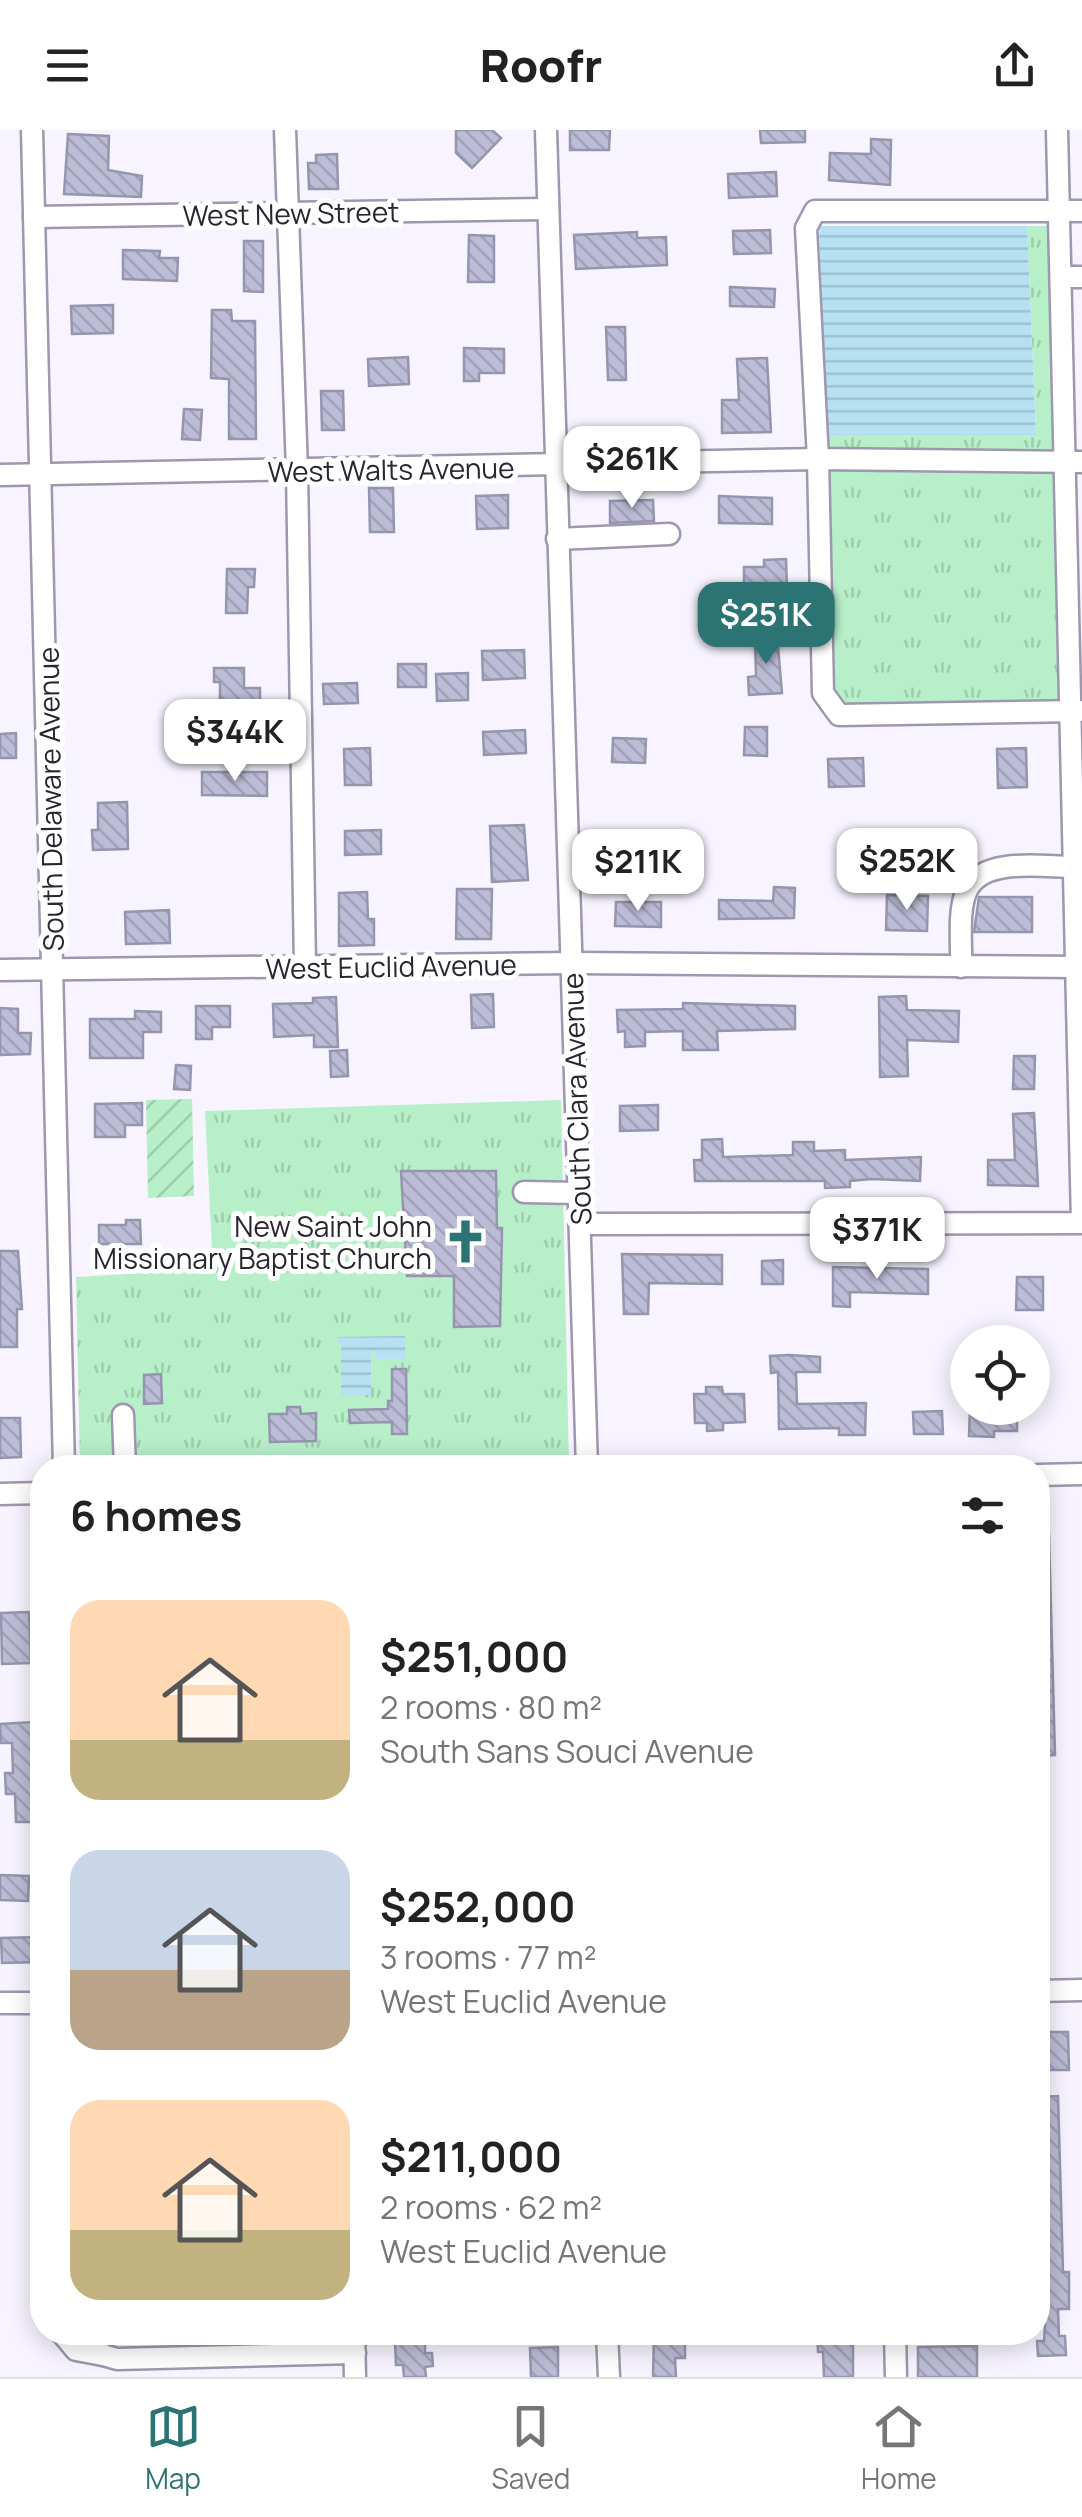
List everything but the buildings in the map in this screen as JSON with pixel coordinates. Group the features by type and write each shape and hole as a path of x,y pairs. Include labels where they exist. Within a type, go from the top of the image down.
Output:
{"street":[{"name":"South Delaware Avenue","path":"32,130 64,1455"},
{"path":"285,130 297,470 305,967"},
{"name":"South Clara Avenue","path":"546,130 587,1455"},
{"path":"580,1224 1082,1223 1078,967 1072,867 1076,711 1072,277 1059,211 1058,130"},
{"name":"West New Street","path":"34,216 548,209"},
{"path":"1076,711 839,715 823,694 818,459 806,228 815,210 1082,211"},
{"name":"West Walts Avenue","path":"0,475 818,459 1074,462"},
{"path":"557,540 670,534"},
{"path":"961,966 964,900 969,886 987,871 1072,867"},
{"name":"West Euclid Avenue","path":"0,970 572,963 1078,967"},
{"path":"524,1192 579,1193"},
{"path":"123,1415 125,1455"},
{"path":"1050,1474 1082,1474"},
{"path":"0,1494 30,1494"},
{"path":"1050,1991 1082,1990"},
{"path":"0,2003 30,2003"},
{"path":"97,2345 116,2359 324,2345"},
{"path":"354,2345 355,2377"},
{"path":"608,2345 609,2377"},
{"path":"895,2345 896,2377"}],"green space":[{"path":"1027,226 1051,226 1057,452 826,449 826,435 1036,435"},
{"path":"827,469 1058,472 1061,701 843,705 834,693"},
{"path":"192,1099 194,1196 148,1198 146,1100"},
{"path":"561,1100 569,1455 80,1455 76,1277 213,1269 205,1111"}],"water":[{"path":"819,226 1027,226 1036,435 826,435"},
{"path":"405,1336 405,1359 376,1359 376,1351 371,1352 371,1395 341,1395 341,1344 337,1337"}],"place":[{"name":"New Saint John Missionary Baptist Church","path":"465,1242"}]}
